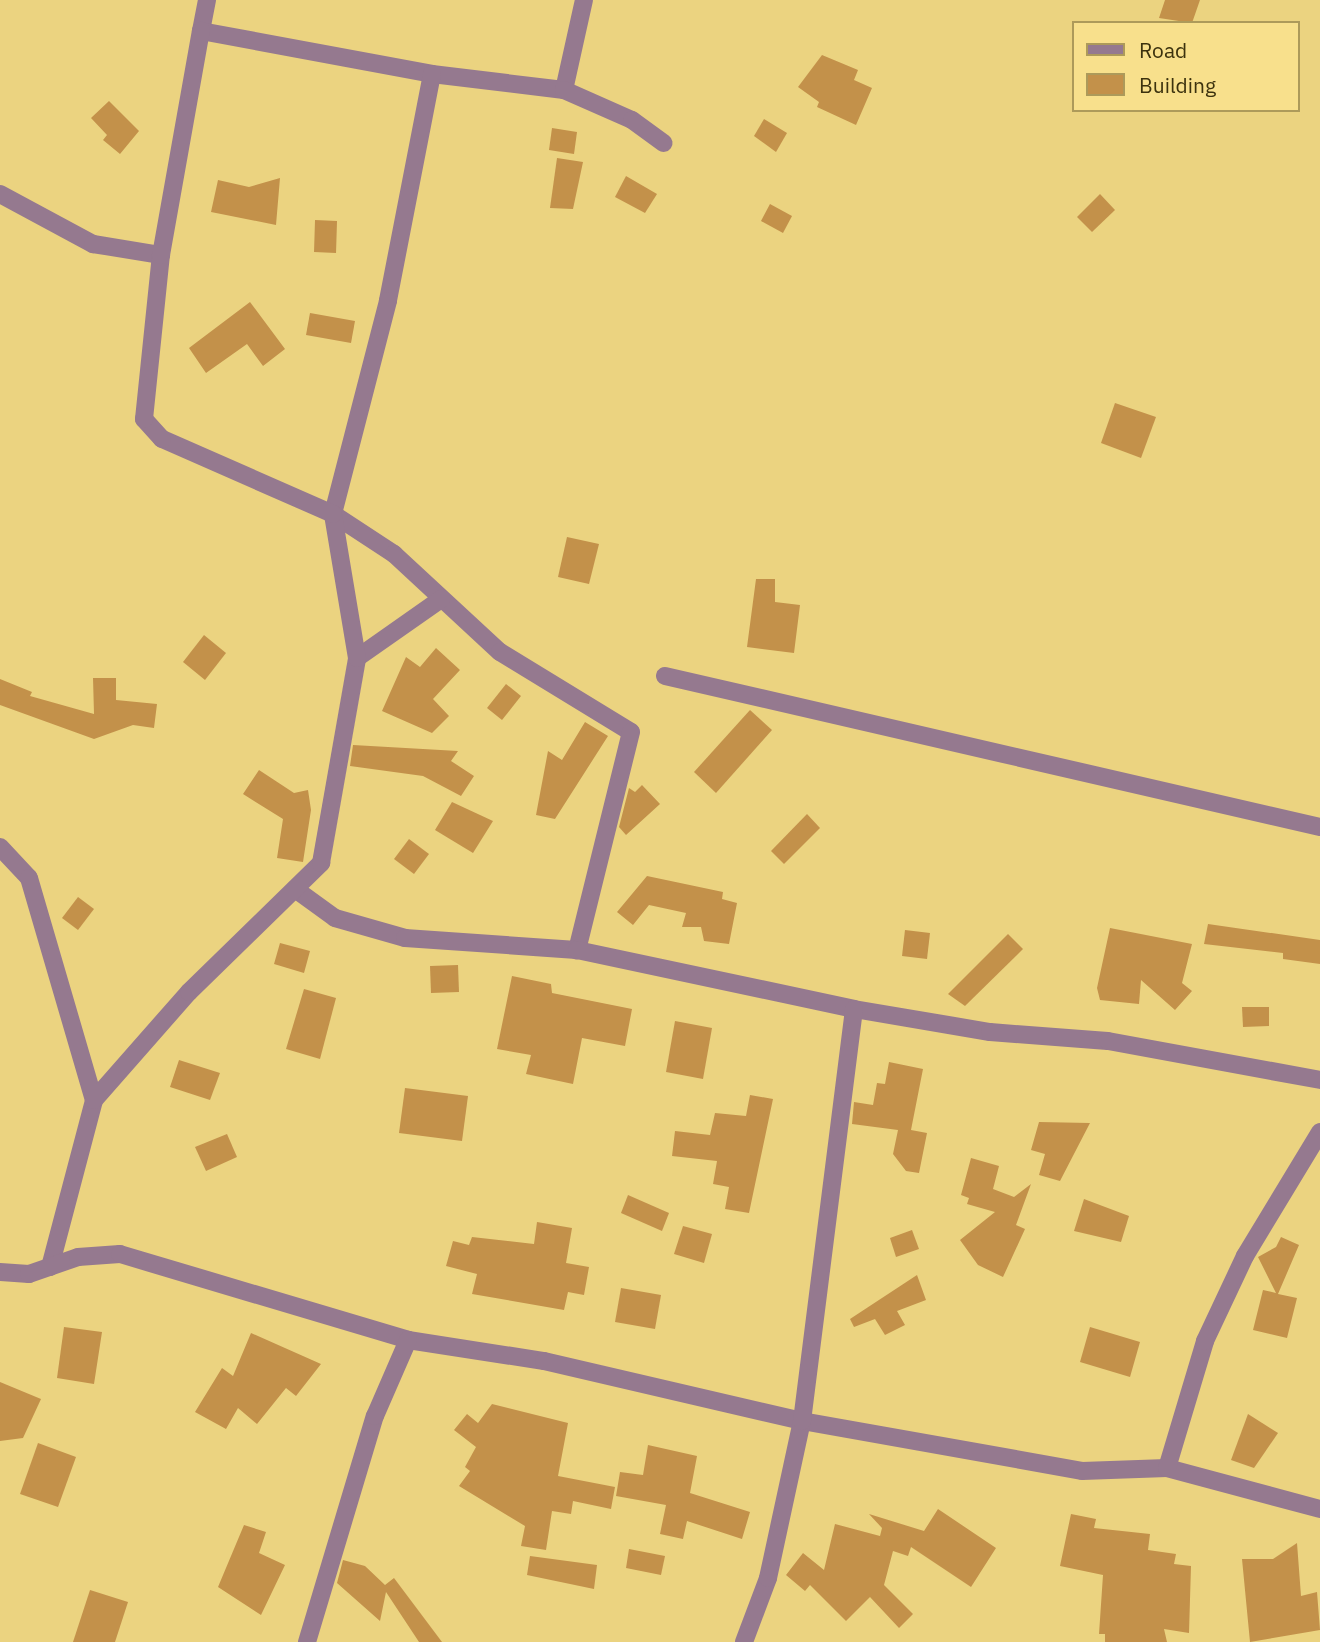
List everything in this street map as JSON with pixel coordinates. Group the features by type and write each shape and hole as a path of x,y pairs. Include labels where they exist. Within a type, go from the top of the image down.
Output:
{"street":[{"path":"207,0 160,255 144,419 148,428 162,439 333,514 394,554 500,652 631,732 577,950"},
{"path":"564,90 584,0"},
{"path":"201,31 432,74 564,90 632,120 664,143"},
{"path":"50,1267 94,1100 189,992 321,863 328,841 357,657 333,514 388,301 432,74"},
{"path":"0,194 93,244 160,255"},
{"path":"357,657 440,599"},
{"path":"665,676 1320,827"},
{"path":"0,847 29,878 94,1100"},
{"path":"295,889 335,918 405,938 577,950 854,1009 990,1032 1108,1041 1320,1080"},
{"path":"744,1642 768,1578 802,1421 854,1009"},
{"path":"1167,1468 1205,1341 1245,1256 1320,1132"},
{"path":"0,1272 29,1274 78,1257 120,1254 408,1340 544,1361 802,1421 1083,1471 1167,1468 1320,1509"},
{"path":"307,1642 375,1416 408,1340"}],"building":[{"path":"1165,0 1200,0 1193,21 1159,18"},
{"path":"822,55 858,70 854,80 872,88 856,125 817,107 819,102 798,87"},
{"path":"109,101 139,131 120,154 103,140 107,135 91,118"},
{"path":"764,119 787,133 776,152 754,136"},
{"path":"552,128 577,132 574,154 549,150"},
{"path":"557,158 583,162 573,209 550,208"},
{"path":"626,176 657,194 645,213 615,197"},
{"path":"280,178 276,225 211,212 218,180 249,187"},
{"path":"1100,194 1115,210 1092,232 1077,217"},
{"path":"770,204 792,216 783,233 761,221"},
{"path":"315,220 337,221 336,253 314,252"},
{"path":"250,302 285,349 263,366 247,344 206,373 189,348"},
{"path":"310,313 355,321 351,343 306,335"},
{"path":"1115,403 1156,417 1141,458 1101,443"},
{"path":"567,537 599,544 589,584 558,577"},
{"path":"756,579 775,579 775,602 800,605 794,653 747,647"},
{"path":"204,635 226,653 205,680 183,662"},
{"path":"436,648 460,670 433,699 449,716 432,733 382,711 406,657 420,667"},
{"path":"93,678 116,678 116,700 157,704 154,728 133,725 94,739 0,705 0,679 32,692 30,696 94,714"},
{"path":"506,684 521,696 502,720 487,708"},
{"path":"750,710 772,730 716,793 694,772"},
{"path":"585,722 608,736 555,819 536,815 548,751 562,760"},
{"path":"353,745 458,751 451,761 474,776 461,796 423,776 350,766"},
{"path":"259,770 294,793 308,790 311,810 303,862 277,858 283,819 243,794"},
{"path":"642,785 660,804 626,835 619,827 629,788 635,792"},
{"path":"452,802 493,821 473,853 435,830"},
{"path":"807,814 820,828 784,864 771,851"},
{"path":"409,839 429,854 414,874 394,859"},
{"path":"647,876 723,892 722,899 737,903 729,944 704,941 701,927 682,927 686,913 649,905 633,925 617,912"},
{"path":"78,897 94,909 78,930 62,918"},
{"path":"1208,924 1320,940 1320,964 1283,959 1283,953 1204,944"},
{"path":"1110,928 1192,944 1182,983 1192,991 1175,1010 1141,980 1139,1004 1100,1000 1097,988"},
{"path":"905,930 930,933 927,959 902,956"},
{"path":"1008,934 1023,949 965,1006 948,994"},
{"path":"280,943 310,951 304,973 274,964"},
{"path":"458,965 459,992 431,993 430,966"},
{"path":"512,976 551,984 552,993 632,1009 625,1046 582,1038 573,1084 526,1074 531,1055 497,1049"},
{"path":"304,989 336,998 320,1059 286,1049"},
{"path":"1242,1007 1269,1007 1269,1026 1243,1027"},
{"path":"675,1021 712,1028 703,1079 666,1072"},
{"path":"179,1060 220,1073 210,1100 170,1087"},
{"path":"889,1062 923,1069 911,1130 927,1133 919,1173 906,1171 893,1154 898,1130 852,1124 854,1102 873,1105 877,1083 885,1084"},
{"path":"405,1088 468,1096 462,1141 399,1133"},
{"path":"750,1095 773,1099 749,1213 725,1209 729,1187 713,1184 717,1161 672,1156 675,1131 710,1135 715,1113 746,1116"},
{"path":"1039,1122 1090,1123 1060,1181 1039,1175 1045,1154 1031,1150"},
{"path":"227,1134 237,1157 206,1171 195,1147"},
{"path":"971,1158 999,1166 993,1189 1014,1197 1031,1184 1016,1225 1025,1229 1003,1277 978,1265 960,1240 995,1212 967,1204 969,1198 961,1195"},
{"path":"628,1195 669,1213 662,1231 621,1213"},
{"path":"1084,1199 1129,1216 1121,1242 1074,1231"},
{"path":"537,1222 572,1228 566,1263 589,1267 584,1295 568,1292 564,1310 472,1294 477,1274 446,1266 453,1241 469,1245 472,1237 534,1244"},
{"path":"683,1226 712,1234 704,1263 674,1254"},
{"path":"912,1230 919,1249 896,1257 890,1238"},
{"path":"1281,1237 1299,1245 1278,1294 1297,1298 1287,1338 1253,1330 1263,1290 1276,1293 1258,1257 1276,1247"},
{"path":"917,1275 926,1300 897,1311 905,1325 885,1335 875,1319 854,1327 850,1319"},
{"path":"621,1288 661,1295 655,1329 615,1322"},
{"path":"64,1327 102,1332 94,1384 57,1378"},
{"path":"1090,1327 1140,1342 1130,1377 1080,1362"},
{"path":"251,1333 321,1364 296,1396 286,1388 257,1424 238,1408 226,1429 195,1412 222,1368 233,1376"},
{"path":"0,1382 41,1399 23,1438 0,1441"},
{"path":"492,1404 568,1423 558,1476 615,1487 611,1509 573,1501 571,1514 552,1511 546,1550 521,1546 525,1526 459,1486 470,1471 465,1467 476,1447 454,1430 467,1414 478,1423"},
{"path":"1248,1414 1278,1433 1254,1468 1231,1460"},
{"path":"38,1443 76,1457 58,1507 20,1494"},
{"path":"648,1445 697,1456 690,1493 750,1512 742,1539 687,1521 683,1539 660,1534 666,1505 616,1496 620,1472 643,1475"},
{"path":"938,1509 996,1548 971,1587 911,1547 908,1556 893,1551 884,1585 913,1614 899,1628 870,1597 846,1621 810,1585 805,1591 786,1575 803,1553 824,1570 835,1524 880,1536 882,1528 869,1514 924,1531"},
{"path":"1071,1514 1096,1519 1094,1528 1150,1534 1148,1550 1176,1554 1174,1564 1191,1566 1189,1633 1164,1629 1167,1642 1105,1642 1105,1634 1099,1634 1103,1575 1060,1566"},
{"path":"244,1525 266,1532 259,1553 285,1565 261,1615 218,1587"},
{"path":"1297,1543 1301,1596 1317,1592 1320,1630 1250,1642 1242,1559 1273,1559"},
{"path":"629,1549 665,1556 661,1575 626,1568"},
{"path":"530,1556 597,1565 594,1589 527,1575"},
{"path":"343,1560 365,1566 385,1585 394,1578 442,1642 419,1642 386,1592 380,1621 337,1583"},
{"path":"90,1590 128,1602 115,1642 73,1642"}]}
